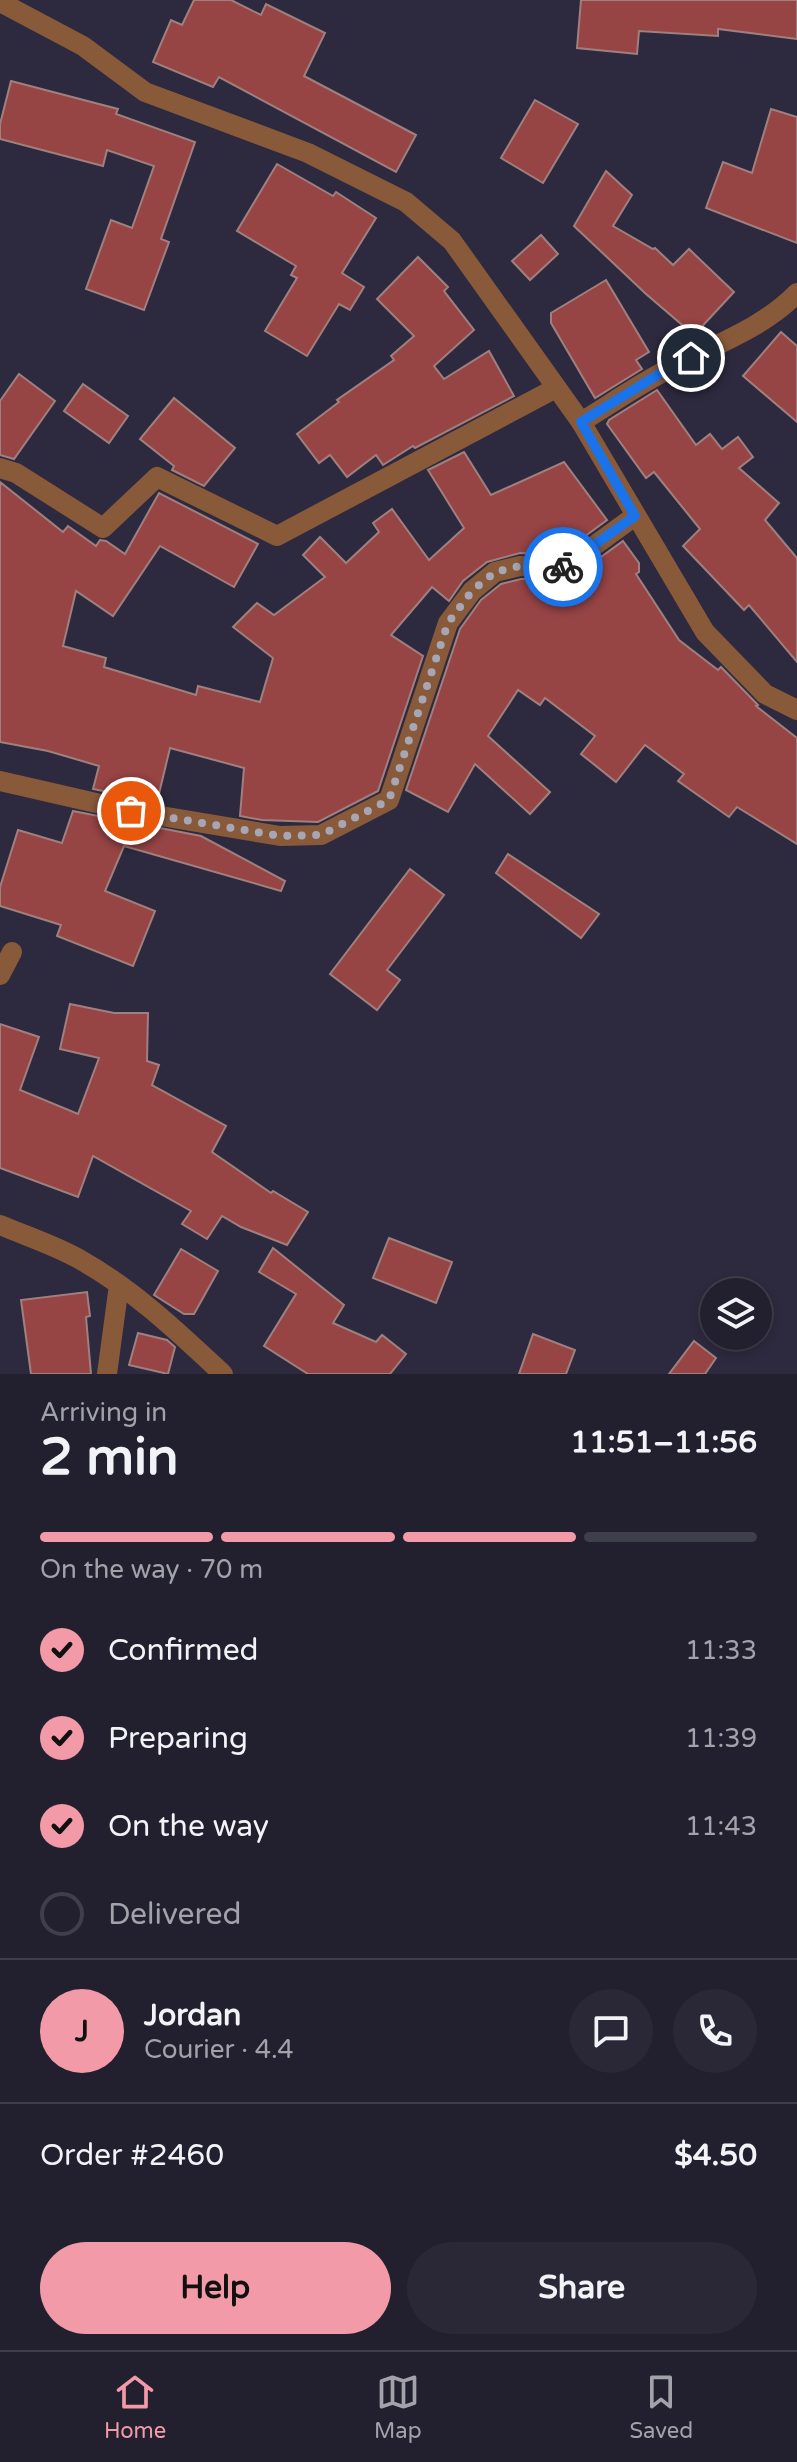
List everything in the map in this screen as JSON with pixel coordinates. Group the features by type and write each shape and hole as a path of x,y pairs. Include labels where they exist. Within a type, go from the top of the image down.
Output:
{"street":[{"path":"0,2 83,46 145,92 308,153 406,202 452,241 581,422 705,632 765,694 797,710"},
{"path":"581,422 664,371 745,332 781,309 797,293"},
{"path":"0,468 16,473 103,528 157,477 277,536 556,388"},
{"path":"0,781 131,811 235,829 280,836 321,835 389,800 448,623 472,591 495,572 520,566 565,567 635,516"},
{"path":"0,975 12,952"},
{"path":"0,1225 78,1258 119,1285 157,1313 223,1374"},
{"path":"107,1374 119,1285"}],"building":[{"path":"194,0 231,0 261,15 266,4 325,33 304,76 416,135 396,172 219,77 213,87 153,62 171,20 182,25"},
{"path":"581,0 797,0 797,39 718,29 718,36 639,31 637,54 577,48"},
{"path":"11,81 118,109 116,114 195,142 161,239 169,242 144,310 86,289 111,220 132,228 154,166 107,150 103,166 0,139 0,124"},
{"path":"535,100 578,124 543,183 501,158"},
{"path":"771,109 797,117 797,243 706,208 723,162 752,173"},
{"path":"277,164 333,196 336,192 376,218 342,273 364,287 350,310 339,304 307,356 265,331 297,278 291,275 296,266 237,231"},
{"path":"606,171 632,195 613,226 655,248 673,265 689,249 734,292 694,335 574,226"},
{"path":"541,235 558,254 530,280 512,261"},
{"path":"418,257 448,287 444,291 474,330 434,366 444,379 489,351 514,396 415,448 413,446 383,465 376,455 347,477 330,455 319,463 297,434 339,402 337,400 394,360 391,356 414,336 377,299"},
{"path":"606,280 649,352 636,360 642,369 595,398 551,323 551,313"},
{"path":"781,332 797,346 797,422 743,376"},
{"path":"19,374 55,401 14,459 0,455 0,401"},
{"path":"83,384 128,416 109,443 64,411"},
{"path":"657,390 696,445 710,434 722,449 738,437 753,457 739,468 779,503 765,520 797,558 797,662 749,605 744,610 683,546 700,529 654,472 646,478 607,424"},
{"path":"174,398 235,448 204,486 172,470 174,466 140,439"},
{"path":"464,452 491,495 564,462 607,520 561,554 520,553 487,562 463,581 449,601 432,587 391,635 423,656 378,791 318,822 262,820 240,816 244,768 170,748 157,802 93,789 99,766 48,751 0,742 0,482 63,532 68,526 96,546 100,540 106,541 125,554 159,493 258,544 234,587 160,546 113,616 76,591 63,646 106,658 104,667 196,695 198,686 260,702 273,658 233,627 257,603 274,615 325,577 303,555 320,537 346,563 379,532 373,523 392,509 429,560 464,528 428,470"},
{"path":"623,541 639,563 636,574 679,640 718,670 721,667 756,706 797,738 797,844 737,807 729,817 678,781 684,774 645,745 616,782 581,754 595,736 545,698 540,705 518,690 488,736 550,792 530,814 475,764 448,812 406,790 460,629 481,600 501,584 521,579 572,578"},
{"path":"73,811 201,836 285,881 281,891 124,846 105,891 155,911 133,966 57,936 61,925 0,906 0,887 18,830 62,843"},
{"path":"508,854 599,914 581,938 496,873"},
{"path":"410,869 444,895 387,970 400,980 377,1010 330,974"},
{"path":"70,1004 114,1013 148,1013 147,1061 159,1065 152,1085 226,1126 212,1152 271,1193 273,1191 308,1212 287,1245 222,1216 207,1239 182,1224 191,1211 93,1156 78,1197 0,1168 0,1024 39,1037 20,1090 78,1114 99,1058 60,1049"},
{"path":"389,1238 452,1262 436,1303 373,1278"},
{"path":"273,1248 344,1305 333,1323 376,1342 382,1335 406,1354 390,1374 308,1374 264,1346 296,1294 259,1272"},
{"path":"181,1249 218,1271 194,1314 184,1314 154,1295"},
{"path":"87,1292 91,1374 31,1374 21,1300"},
{"path":"138,1333 167,1340 175,1347 168,1374 129,1365"},
{"path":"533,1334 575,1350 566,1374 519,1374"},
{"path":"694,1341 700,1346 700,1350 706,1350 716,1358 705,1374 669,1374"}],"way so far":[{"path":"131,811 280,836 321,835 389,800 448,623 472,591 495,572 520,566 563,567"}],"route":[{"path":"563,567 635,516 581,422 691,358"}]}
